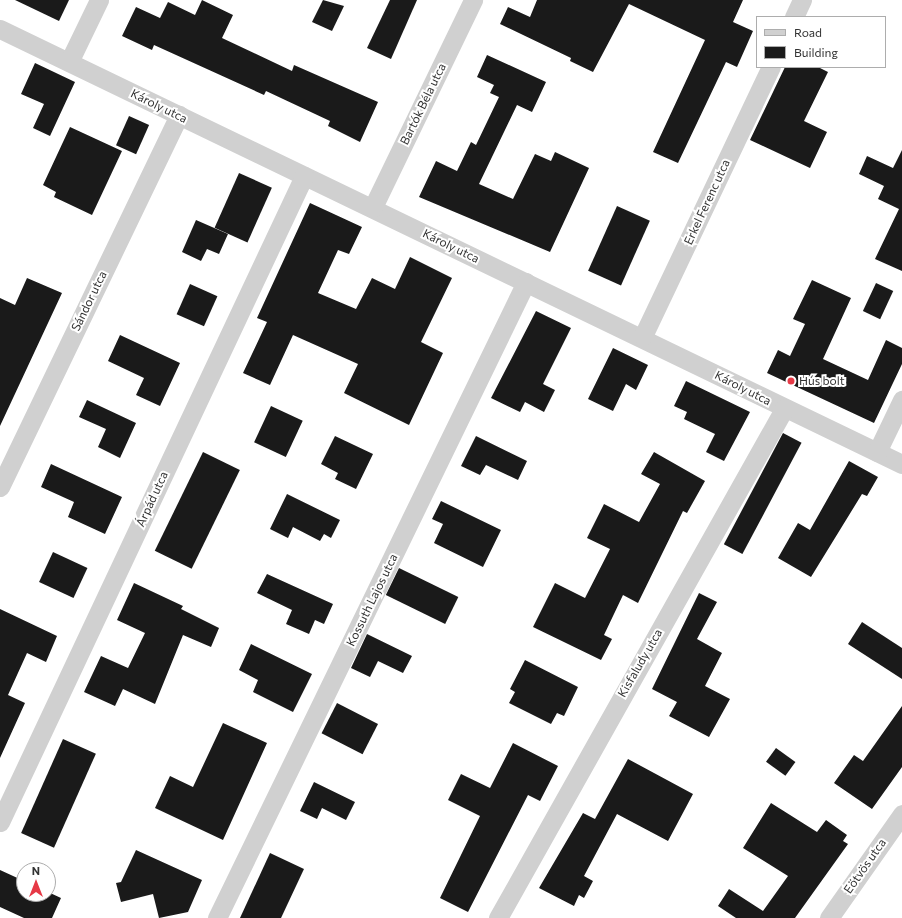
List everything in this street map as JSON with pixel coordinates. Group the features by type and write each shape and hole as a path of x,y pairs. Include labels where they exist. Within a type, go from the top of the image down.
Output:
{"street":[{"path":"69,62 99,0"},
{"name":"Bartók Béla utca","path":"373,207 472,0"},
{"path":"794,16 802,0"},
{"name":"Károly utca","path":"0,29 304,176 373,207 526,282 644,336 784,409 902,464"},
{"name":"Erkel Ferenc utca","path":"644,336 771,68"},
{"name":"Sándor utca","path":"0,487 178,115"},
{"name":"Árpád utca","path":"0,822 304,176"},
{"name":"Kossuth Lajos utca","path":"217,918 526,282"},
{"path":"877,452 902,400"},
{"name":"Kisfaludy utca","path":"498,918 784,409"},
{"name":"Eötvös utca","path":"829,918 902,814"}],"building":[{"path":"15,0 69,0 59,21"},
{"path":"202,0 233,15 222,38 292,71 294,65 378,102 360,142 328,126 330,121 266,91 264,95 154,45 152,50 122,36 136,7 160,18 168,2 195,15"},
{"path":"323,0 344,6 332,31 312,22"},
{"path":"390,0 417,0 391,59 367,48"},
{"path":"537,0 743,0 733,22 753,31 737,67 726,62 678,163 653,152 705,40 629,4 593,72 570,61 571,58 500,24 508,7 530,17"},
{"path":"487,55 546,82 532,112 517,105 479,184 513,199 535,154 551,161 555,152 589,168 550,252 419,197 436,161 457,171 471,142 476,145 499,97 490,93 494,85 477,77"},
{"path":"35,63 75,82 50,136 33,128 44,104 21,94"},
{"path":"785,68 820,68 828,72 804,121 827,132 810,168 750,140"},
{"path":"129,116 149,125 136,154 116,145"},
{"path":"70,127 122,151 92,215 54,197 56,192 43,185"},
{"path":"902,150 902,271 875,259 899,209 878,199 884,186 859,174 867,156 893,168"},
{"path":"239,173 272,188 247,242 215,228"},
{"path":"310,203 362,227 349,254 338,250 318,293 356,309 372,278 395,289 410,257 452,278 421,342 443,353 409,425 344,393 358,364 293,335 270,385 243,373 267,322 257,318"},
{"path":"617,206 650,221 621,286 588,271"},
{"path":"196,220 228,234 219,254 207,249 201,261 182,252"},
{"path":"27,278 62,293 0,426 0,298 15,305"},
{"path":"812,280 851,298 823,359 868,380 886,340 902,348 902,364 874,423 767,373 778,350 790,356 805,324 793,319"},
{"path":"876,283 893,291 880,319 863,311"},
{"path":"190,284 217,296 204,326 177,314"},
{"path":"536,311 571,328 543,384 555,390 544,412 525,402 520,412 491,398"},
{"path":"120,335 180,363 160,406 136,395 144,378 108,361"},
{"path":"613,348 648,365 636,390 626,384 613,411 588,399"},
{"path":"686,381 750,412 724,461 706,452 715,434 684,419 687,412 674,406"},
{"path":"87,400 136,423 120,458 98,447 106,429 79,417"},
{"path":"271,406 303,421 286,457 254,442"},
{"path":"783,433 802,443 742,554 724,544"},
{"path":"335,436 373,454 356,489 335,479 338,473 321,464"},
{"path":"476,436 527,461 518,480 486,465 480,475 461,466"},
{"path":"203,452 240,470 192,569 155,551"},
{"path":"654,452 705,481 687,513 683,511 638,603 623,595 604,635 612,639 601,660 533,627 555,583 585,598 610,549 587,538 604,504 639,522 660,484 641,474"},
{"path":"849,461 878,477 867,496 862,494 811,577 778,558 798,523 810,530"},
{"path":"51,464 122,497 105,534 68,517 74,502 41,487"},
{"path":"287,494 340,520 331,538 324,534 320,541 293,527 288,538 270,529"},
{"path":"441,501 501,530 483,567 434,543 443,524 432,519"},
{"path":"53,552 87,568 73,598 39,582"},
{"path":"399,568 458,597 445,624 386,595"},
{"path":"267,574 333,604 324,624 315,620 309,634 286,624 292,610 257,593"},
{"path":"134,583 183,606 181,609 219,628 211,647 183,635 155,704 123,689 115,706 84,692 101,656 128,668 145,633 117,620"},
{"path":"699,593 717,602 697,639 722,653 705,686 730,699 709,737 669,716 677,702 652,689"},
{"path":"0,609 57,636 46,662 27,653 8,695 25,703 0,758"},
{"path":"862,622 902,648 902,679 848,644"},
{"path":"367,634 412,656 403,673 378,661 370,677 351,668"},
{"path":"251,644 312,674 293,712 253,692 258,680 239,670"},
{"path":"525,660 578,687 564,716 557,713 551,724 509,703 515,692 510,689"},
{"path":"337,703 378,724 363,754 322,733"},
{"path":"902,706 902,767 872,809 834,783 854,755 863,761"},
{"path":"223,723 267,743 223,840 155,808 170,776 193,787"},
{"path":"63,739 96,754 54,848 21,833"},
{"path":"513,743 558,766 540,801 528,795 468,912 440,898 480,816 448,800 461,774 490,788"},
{"path":"776,748 795,762 785,776 766,762"},
{"path":"628,759 693,794 668,841 617,814 584,876 593,881 584,898 579,895 574,906 539,888 583,813 595,819"},
{"path":"314,782 355,802 346,820 322,808 317,819 300,811"},
{"path":"771,803 817,832 826,820 847,835 843,841 848,844 795,918 736,918 718,906 729,889 763,911 788,876 743,848"},
{"path":"136,850 202,880 188,912 159,918 153,894 121,902 116,883 121,882"},
{"path":"270,853 304,869 281,918 240,918"},
{"path":"0,870 16,877 16,902 56,902 56,896 61,898 52,918 24,918 0,907"}],"place":[{"name":"Hús bolt","path":"791,381"}]}
